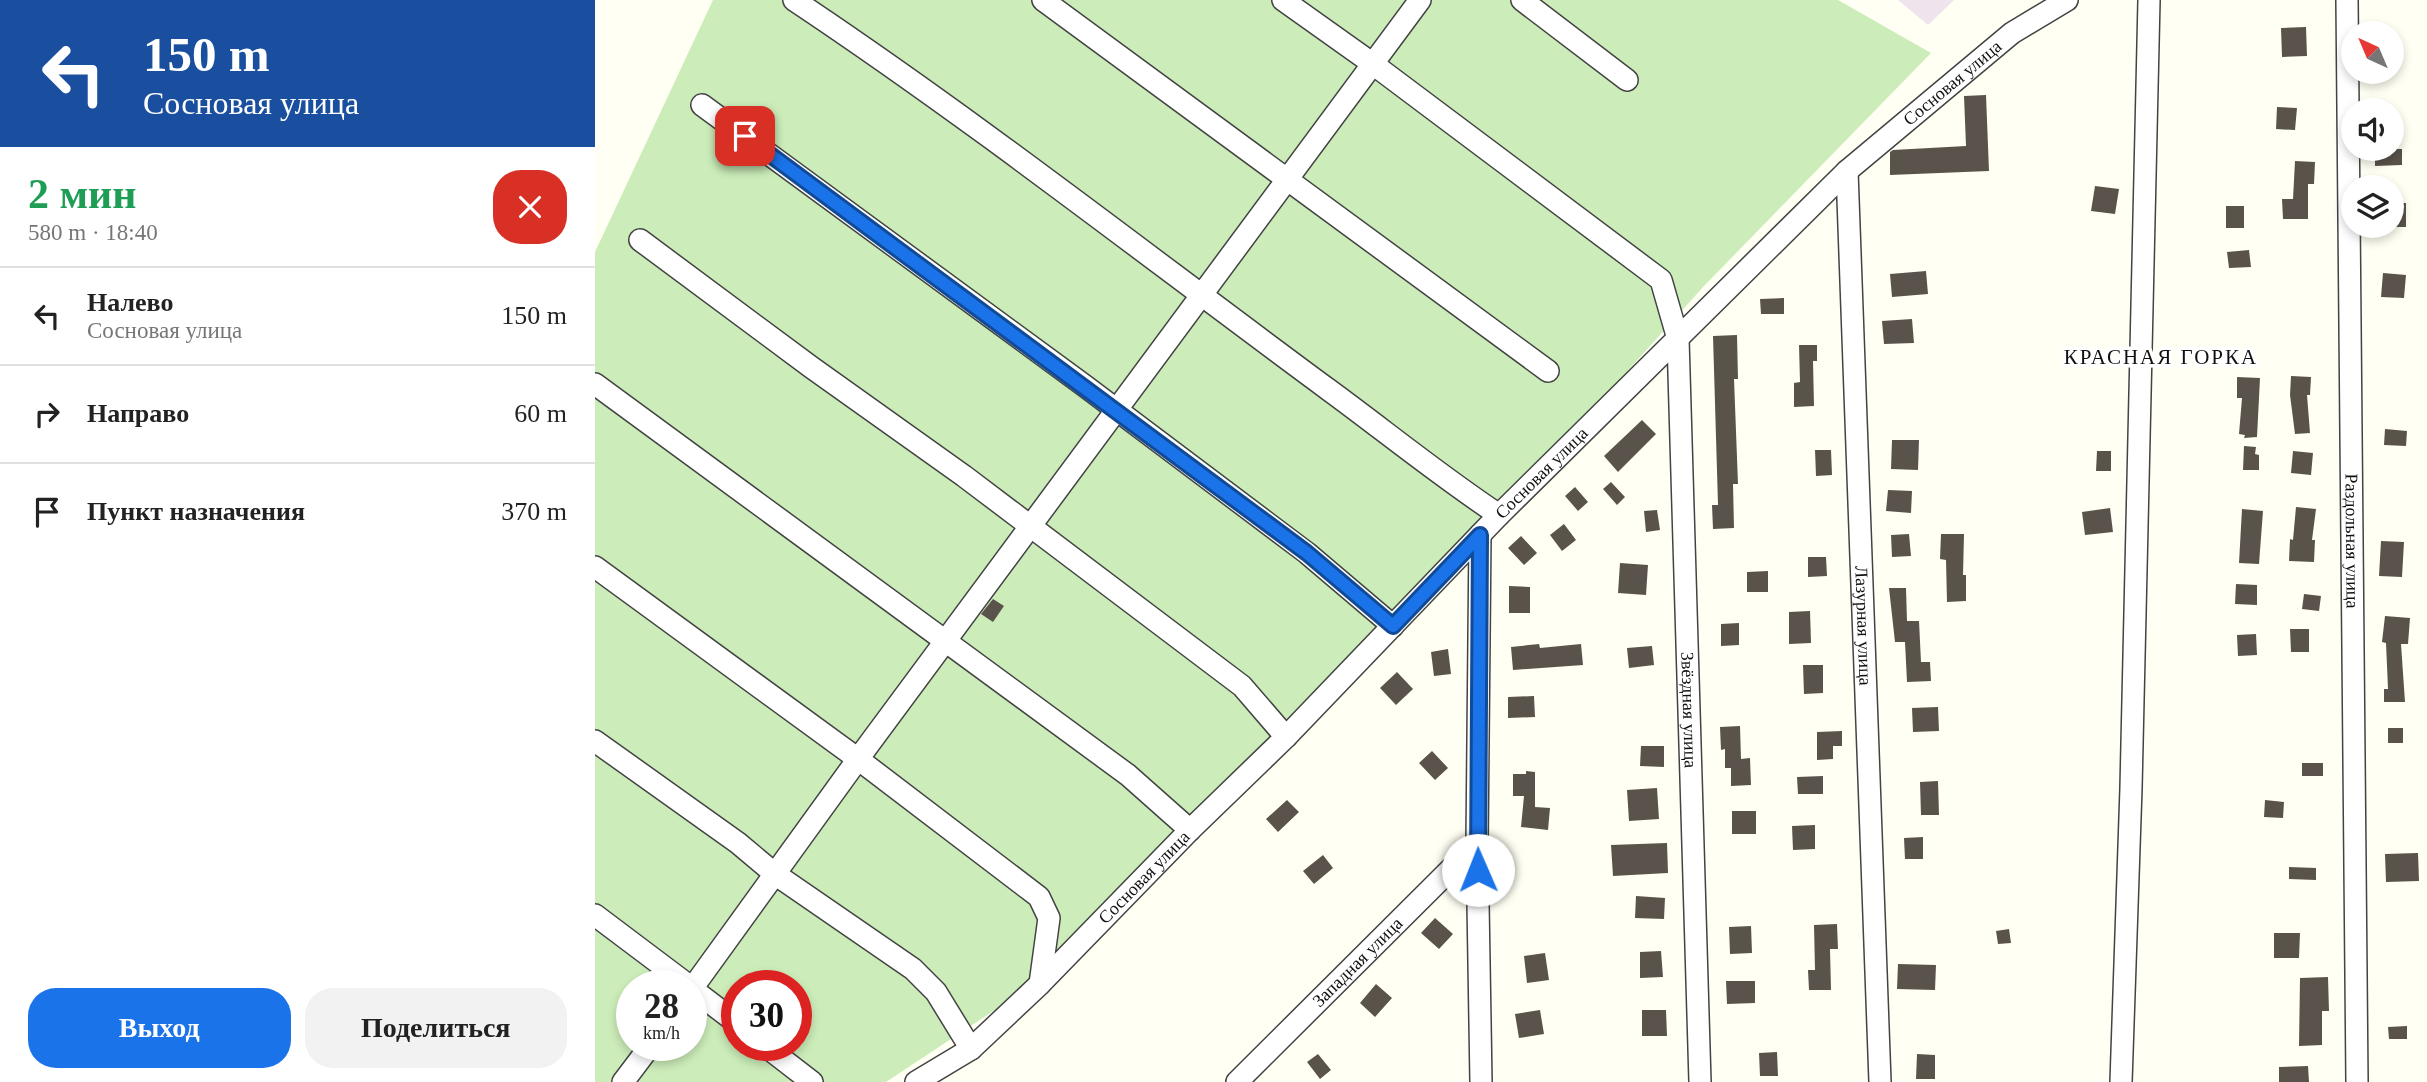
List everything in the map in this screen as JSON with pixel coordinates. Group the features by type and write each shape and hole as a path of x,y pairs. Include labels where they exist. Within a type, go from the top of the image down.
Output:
{"street":[{"path":"794,0 1006,151 1361,413 1458,488 1499,515"},
{"path":"1043,0 1548,371"},
{"name":"Звёздная улица","path":"1283,0 1373,64 1661,280 1678,339 1700,1082"},
{"path":"704,970 1420,0"},
{"path":"1522,0 1627,80"},
{"path":"2121,1082 2131,788 2149,0"},
{"name":"Раздольная улица","path":"2347,0 2357,1082"},
{"name":"Сосновая улица","path":"916,1082 971,1049 1039,984 1189,830 1286,737 1499,515 1847,171 2012,33 2060,2"},
{"path":"702,105 1307,553 1393,626"},
{"name":"Лазурная улица","path":"1847,171 1880,1082"},
{"path":"640,240 964,476 1242,686 1286,737"},
{"path":"595,384 1128,775 1189,830"},
{"path":"1480,535 1477,843 1481,1082"},
{"path":"595,567 859,759 1039,897 1049,918 1039,984"},
{"path":"595,741 738,843 775,874 913,969 936,992 971,1049"},
{"name":"Западная улица","path":"1237,1082 1477,843"},
{"path":"595,915 667,970"},
{"path":"707,1000 721,1011"},
{"path":"623,1082 639,1061"},
{"path":"785,1061 812,1082"}],"shaded area":[{"path":"1898,0 1954,0 1928,25"}],"green space":[{"path":"713,0 1838,0 1931,53 1704,286 1480,535 1019,994 886,1082 595,1082 595,252"}],"building":[{"path":"2306,27 2307,56 2282,57 2281,28"},
{"path":"1986,95 1989,171 1890,175 1890,152 1893,150 1966,146 1964,96"},
{"path":"2277,107 2297,108 2295,130 2276,129"},
{"path":"2295,161 2315,162 2314,184 2308,184 2308,219 2283,219 2282,199 2293,199"},
{"path":"2375,161 2402,161 2402,165 2375,166"},
{"path":"2095,186 2119,189 2115,214 2091,211"},
{"path":"2404,203 2406,203 2404,227"},
{"path":"2226,206 2244,206 2244,228 2226,228"},
{"path":"2249,250 2251,267 2229,268 2227,252"},
{"path":"1926,271 1928,294 1892,297 1890,274"},
{"path":"2383,273 2406,275 2404,298 2381,297"},
{"path":"1784,298 1784,314 1761,314 1760,299"},
{"path":"1912,319 1914,343 1884,344 1882,321"},
{"path":"1737,335 1738,379 1734,379 1738,484 1733,484 1734,528 1713,529 1712,505 1718,505 1713,336"},
{"path":"1799,345 1817,345 1817,361 1813,361 1814,406 1794,407 1794,383 1800,382"},
{"path":"2291,376 2311,377 2310,395 2307,395 2310,433 2295,434 2290,395"},
{"path":"2237,377 2260,378 2257,437 2244,438 2245,435 2239,434 2242,398 2237,398"},
{"path":"1642,420 1656,434 1618,472 1604,456"},
{"path":"2385,429 2407,431 2406,446 2384,445"},
{"path":"1892,440 1919,440 1918,470 1891,469"},
{"path":"2244,446 2256,447 2259,470 2243,470"},
{"path":"1815,450 1831,450 1832,475 1816,476"},
{"path":"2097,451 2111,451 2111,471 2096,471"},
{"path":"2293,451 2313,453 2311,475 2291,473"},
{"path":"1611,482 1625,497 1617,505 1603,489"},
{"path":"1575,487 1588,502 1578,511 1565,496"},
{"path":"1888,490 1912,491 1911,513 1886,511"},
{"path":"2296,507 2316,509 2312,540 2315,540 2314,562 2289,561"},
{"path":"2110,508 2113,532 2085,535 2082,512"},
{"path":"2242,509 2263,511 2259,564 2239,563"},
{"path":"1657,510 1660,530 1646,532 1644,511"},
{"path":"1564,524 1576,540 1562,551 1550,535"},
{"path":"1909,534 1911,556 1892,557 1891,535"},
{"path":"1941,534 1964,534 1963,575 1966,575 1966,601 1947,602 1946,560 1940,559"},
{"path":"1521,536 1537,553 1524,565 1508,548"},
{"path":"2381,541 2404,542 2402,577 2379,576"},
{"path":"1808,557 1826,557 1827,576 1808,577"},
{"path":"1620,563 1648,565 1646,595 1618,593"},
{"path":"1768,571 1768,592 1747,592 1747,572"},
{"path":"2236,584 2257,585 2257,605 2235,604"},
{"path":"1509,586 1530,587 1530,613 1509,613"},
{"path":"1889,588 1906,588 1907,621 1919,621 1921,662 1930,662 1931,681 1907,682 1905,642 1895,642"},
{"path":"2304,594 2321,596 2319,611 2302,609"},
{"path":"993,599 1004,606 993,622 981,614"},
{"path":"1810,611 1811,643 1789,644 1789,612"},
{"path":"2385,616 2410,618 2408,644 2401,644 2405,702 2384,702 2384,689 2388,689 2386,643 2382,642"},
{"path":"1739,623 1739,645 1721,646 1721,624"},
{"path":"2290,629 2309,629 2309,652 2291,652"},
{"path":"2256,634 2257,655 2238,656 2237,635"},
{"path":"1539,644 1540,648 1581,644 1583,665 1513,670 1511,647"},
{"path":"1652,646 1654,665 1629,668 1627,648"},
{"path":"1448,649 1451,674 1434,676 1431,652"},
{"path":"1803,665 1823,665 1823,693 1804,694"},
{"path":"1397,672 1413,689 1396,705 1380,688"},
{"path":"1534,696 1535,717 1508,718 1508,697"},
{"path":"1938,707 1939,731 1913,732 1912,708"},
{"path":"1740,726 1741,759 1750,758 1751,785 1731,786 1731,768 1725,768 1725,749 1721,750 1720,727"},
{"path":"2388,728 2403,728 2403,743 2388,743"},
{"path":"1842,731 1842,746 1833,746 1833,759 1817,760 1817,732"},
{"path":"1641,746 1664,746 1664,767 1640,766"},
{"path":"1432,751 1448,768 1435,780 1419,763"},
{"path":"2302,763 2323,763 2323,776 2302,776"},
{"path":"1526,771 1535,772 1535,807 1550,808 1548,830 1521,827 1524,796 1513,796 1513,774 1526,774"},
{"path":"1823,776 1823,794 1798,794 1797,777"},
{"path":"1938,781 1939,815 1921,815 1920,782"},
{"path":"1657,788 1659,819 1629,821 1627,790"},
{"path":"1287,800 1299,812 1278,832 1266,819"},
{"path":"2265,800 2284,802 2283,818 2264,817"},
{"path":"1732,811 1756,811 1756,834 1732,834"},
{"path":"1815,825 1815,849 1793,850 1792,826"},
{"path":"1923,837 1923,859 1905,859 1904,838"},
{"path":"1667,843 1668,873 1613,876 1611,845"},
{"path":"2418,853 2419,881 2386,882 2385,854"},
{"path":"1323,855 1333,868 1314,884 1303,871"},
{"path":"2289,867 2316,868 2316,880 2289,879"},
{"path":"1636,896 1665,898 1664,919 1635,918"},
{"path":"1435,918 1453,934 1439,949 1421,933"},
{"path":"1837,924 1838,949 1830,949 1831,990 1809,990 1808,970 1815,970 1814,925"},
{"path":"1751,926 1752,953 1730,954 1729,927"},
{"path":"2009,929 2011,943 1998,944 1996,931"},
{"path":"2274,933 2300,933 2299,958 2274,958"},
{"path":"1661,951 1663,977 1640,978 1640,952"},
{"path":"1545,953 1549,980 1527,983 1524,956"},
{"path":"1898,964 1936,965 1935,990 1897,989"},
{"path":"2328,977 2329,1011 2322,1011 2322,1045 2299,1046 2300,978"},
{"path":"1726,981 1755,981 1755,1003 1727,1004"},
{"path":"1376,984 1392,998 1375,1017 1360,1003"},
{"path":"1540,1010 1544,1034 1519,1038 1515,1014"},
{"path":"1642,1010 1666,1010 1667,1036 1642,1036"},
{"path":"2407,1026 2407,1039 2389,1039 2388,1027"},
{"path":"1777,1052 1778,1076 1760,1076 1759,1053"},
{"path":"1318,1054 1331,1070 1320,1079 1307,1062"},
{"path":"1917,1054 1935,1055 1935,1079 1916,1079"},
{"path":"2308,1066 2309,1082 2279,1082 2279,1067"}],"district":[{"name":"КРАСНАЯ ГОРКА","path":"2161,357"}],"route":[{"path":"745,136 1307,553 1393,626 1480,535 1478,870"}]}
